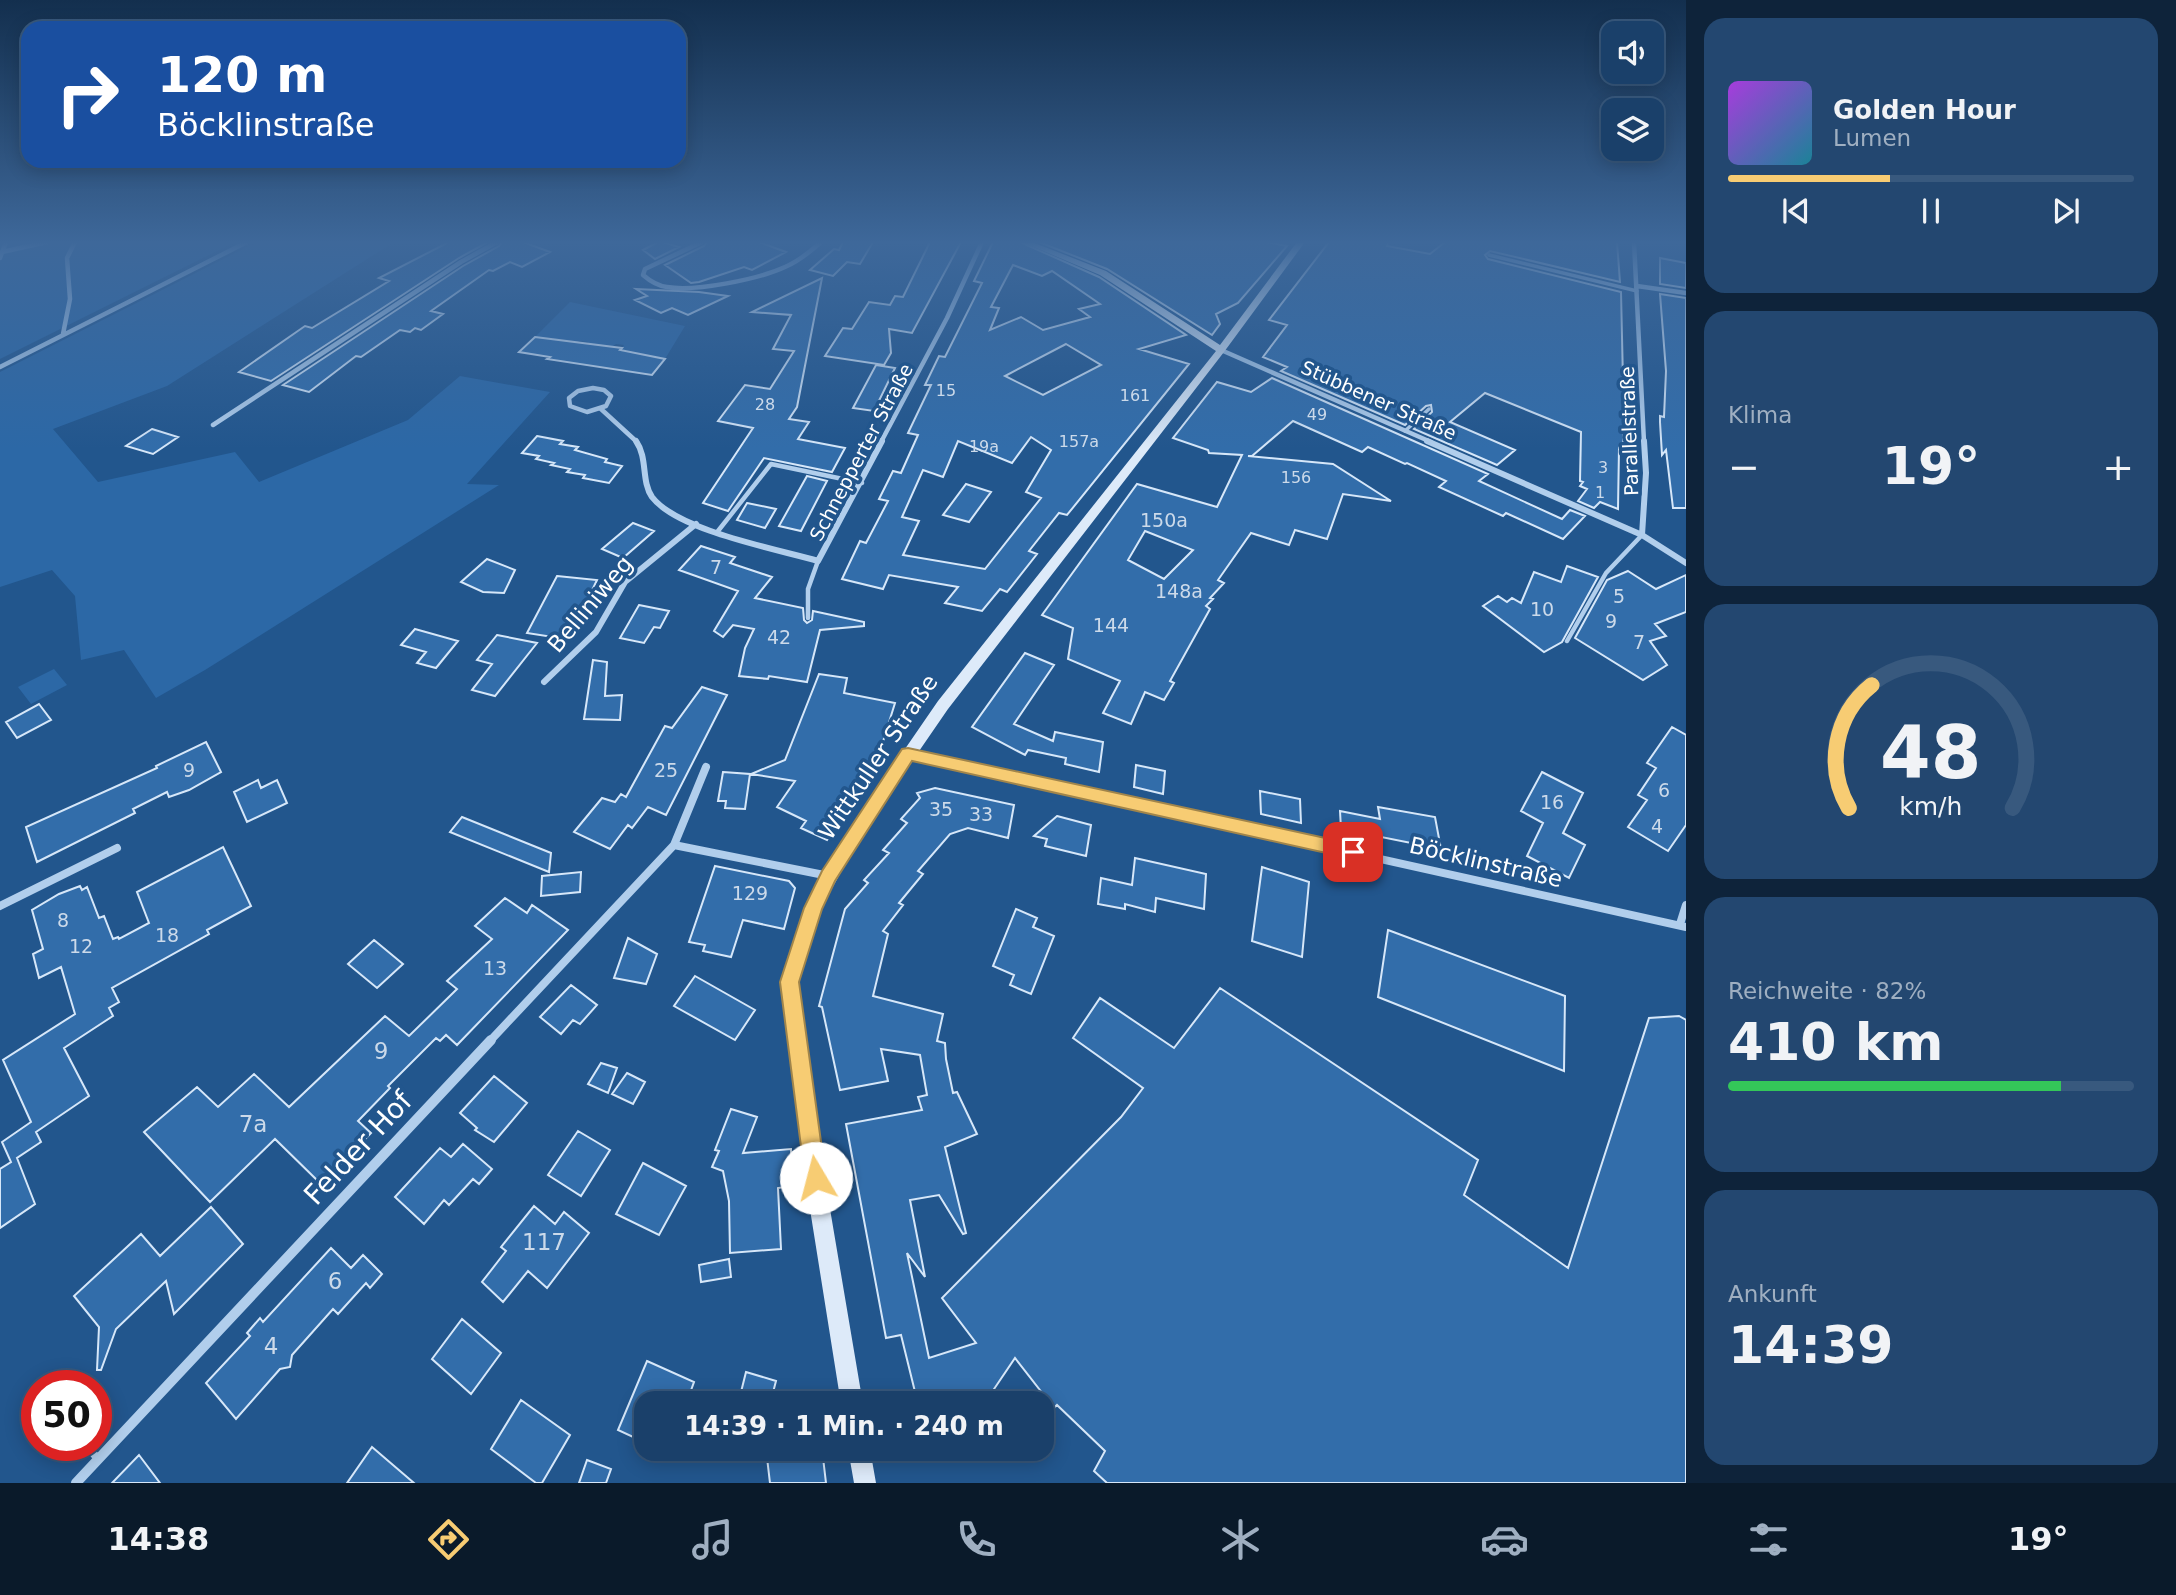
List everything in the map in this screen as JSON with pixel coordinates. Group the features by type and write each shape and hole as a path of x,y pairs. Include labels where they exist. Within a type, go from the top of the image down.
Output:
{"main road":[{"name":"Stübbener Straße","path":"1162,311 1221,350"},
{"name":"Wittkuller Straße","path":"850,1391 819,1203 790,982 813,908 829,876 908,754 982,653 1007,626 1250,311"},
{"path":"861,1461 865,1483"}],"street":[{"path":"63,334 68,311"},
{"path":"0,367 109,311"},
{"path":"213,425 386,311"},
{"name":"Schnepperter Straße","path":"818,561 862,483 950,311"},
{"name":"Parallelstraße","path":"1638,311 1647,482 1642,536"},
{"name":"Stübbener Straße","path":"1221,350 1642,536 1686,563"},
{"path":"601,409 610,403 611,396 599,389 578,391 568,402 580,411 601,409 633,439 644,454 649,489 654,499 673,513 696,524 818,561"},
{"name":"Belliniweg","path":"544,682 596,632 625,582 696,524"},
{"name":"Böcklinstraße","path":"908,754 1683,925"},
{"name":"Felder Hof","path":"112,1444 674,845 706,767"},
{"path":"674,845 829,876"},
{"path":"0,906 117,848"},
{"path":"1683,925 1686,905"},
{"name":"Felder Hof","path":"76,1483 96,1461"}],"lane":[{"path":"1405,430 1429,409"},
{"path":"718,531 771,464 862,483"},
{"path":"1566,641 1606,573 1642,536"},
{"path":"808,618 808,580 818,561"}],"shaded area":[{"path":"0,311 96,311 0,359"},
{"path":"120,311 285,311 167,386 53,429 98,482 235,452 259,482 408,420 460,376 550,392 467,484 499,485 156,698 124,650 81,660 75,596 52,570 0,587 0,372"},
{"path":"561,311 614,311 685,326 665,359 620,350 624,345 584,348 588,342 579,341 574,346 535,337"},
{"path":"54,669 67,685 31,704 18,687"}],"building":[{"path":"340,311 378,311 271,381 239,372 305,326 312,328"},
{"path":"395,311 432,311 443,314 421,330 400,330 361,357 356,356 309,392 283,385"},
{"path":"679,311 696,311 688,315"},
{"path":"816,311 797,407 789,419 809,422 798,439 845,448 832,472 764,458 728,511 703,503 753,428 718,421 745,385 770,389 794,351 773,349 791,315 752,312"},
{"path":"863,311 924,311 912,333 889,329 891,353 884,365 825,356 843,328 852,329"},
{"path":"968,311 998,311 990,330 1021,317 1043,330 1090,317 1082,311 1150,311 1186,335 1139,349 1189,364 1067,515 1059,513 1029,551 1037,554 1007,592 1000,589 982,611 945,603 958,587 889,575 883,589 842,579 860,541 866,543 888,501 879,499 893,471 901,473 918,435 908,433 931,385 925,385 939,356 945,357","holes":["1066,344 1101,365 1043,395 1005,376","1031,437 1051,450 1026,492 1041,498 985,569 903,555 919,521 902,517 923,470 943,477 958,441 1012,463"]},
{"path":"1174,311 1222,311 1216,314 1220,324 1212,335"},
{"path":"1276,311 1621,311 1624,426 1623,450 1619,448 1618,509 1600,502 1594,508 1578,501 1587,489 1580,486 1583,482 1580,481 1581,432 1485,393 1450,422 1515,450 1497,465 1414,429 1432,412 1431,405 1426,406 1405,425 1281,371 1287,367 1263,357 1287,325 1269,320"},
{"path":"1661,311 1686,311 1686,508 1673,508 1666,450 1662,455 1660,416 1664,417 1666,371"},
{"path":"535,337 622,348 620,350 665,359 652,375 547,359 550,357 519,352"},
{"path":"876,365 895,368 874,411 853,408"},
{"path":"1272,378 1488,474 1479,481 1562,519 1570,510 1585,516 1563,539 1439,487 1446,481 1407,463 1368,447 1362,452 1293,421 1252,456 1248,456 1333,464 1391,501 1343,494 1327,539 1295,530 1289,545 1251,533 1218,580 1224,583 1210,598 1213,599 1206,606 1210,609 1170,681 1174,683 1164,700 1145,692 1131,724 1103,713 1120,681 1068,659 1073,628 1042,615 1137,484 1217,507 1242,455 1209,453 1208,450 1173,438 1217,382 1251,392","holes":["1145,531 1193,550 1164,579 1128,560"]},
{"path":"152,429 178,437 153,454 126,446"},
{"path":"537,436 563,441 560,444 578,447 575,450 622,466 609,483 583,478 585,475 567,472 570,469 536,459 539,456 522,453"},
{"path":"807,476 827,481 801,531 779,526"},
{"path":"966,484 991,492 969,522 943,515"},
{"path":"747,503 776,509 765,528 737,520"},
{"path":"633,523 654,531 623,558 602,549"},
{"path":"701,546 735,557 730,563 772,577 755,598 803,608 804,620 807,623 812,620 813,611 864,622 864,626 820,630 807,682 769,676 768,679 739,676 745,648 754,629 733,625 723,637 714,631 738,591 679,570"},
{"path":"487,559 515,570 504,593 483,592 461,582"},
{"path":"1567,566 1598,577 1562,642 1544,652 1483,606 1498,596 1507,602 1512,598 1521,603 1534,572 1561,582"},
{"path":"1628,571 1656,589 1686,575 1686,612 1655,624 1666,636 1650,641 1667,665 1643,680 1575,638 1607,580"},
{"path":"557,576 597,580 578,620 569,620 559,638 527,633"},
{"path":"639,605 669,611 660,628 654,627 644,643 620,638"},
{"path":"415,629 458,641 436,668 417,663 426,652 401,645"},
{"path":"497,635 537,643 495,696 472,690 492,664 477,660"},
{"path":"1025,653 1054,665 1014,724 1053,741 1055,732 1103,742 1099,772 1065,764 1066,758 1028,750 1025,755 972,727"},
{"path":"593,660 607,662 605,696 622,695 620,720 584,719"},
{"path":"819,674 847,678 844,693 895,703 881,748 886,754 827,840 801,828 806,821 777,807 795,781 751,774 785,760"},
{"path":"702,687 727,695 666,815 648,807 632,828 628,825 610,849 574,832 602,798 615,802 621,794 626,797 665,726 672,728"},
{"path":"39,704 51,720 17,738 6,722"},
{"path":"1672,727 1686,735 1686,825 1668,851 1628,827 1647,800 1638,795 1656,768 1647,763"},
{"path":"206,742 221,772 189,790 169,797 167,792 133,809 135,813 37,862 26,827 157,768 156,766"},
{"path":"1136,765 1165,771 1163,794 1134,787"},
{"path":"723,772 750,774 745,809 725,808 726,801 718,801"},
{"path":"1542,772 1583,793 1563,833 1585,845 1569,878 1527,856 1543,823 1521,811"},
{"path":"258,780 261,788 277,780 287,803 247,822 234,792"},
{"path":"935,788 1014,805 1008,838 968,828 950,834 918,871 923,874 899,903 903,905 883,931 888,934 873,996 943,1014 937,1041 945,1043 953,1093 957,1092 977,1134 945,1147 966,1233 963,1234 939,1195 910,1200 925,1277 907,1253 929,1358 976,1343 942,1298 1121,1117 1143,1088 1073,1038 1100,998 1174,1048 1220,988 1478,1160 1464,1195 1568,1268 1649,1018 1679,1016 1686,1020 1686,1483 1107,1483 1094,1471 1105,1451 1057,1405 1054,1408 1054,1391 1041,1391 1015,1358 993,1391 915,1391 901,1335 886,1338 846,1124 922,1110 918,1097 927,1095 920,1055 881,1049 888,1081 840,1090 822,1007 819,1006 845,909 868,883 864,880 889,853 883,850 907,823 901,819 920,798 917,793"},
{"path":"1260,791 1300,799 1301,823 1261,814"},
{"path":"1378,807 1435,817 1441,849 1341,829 1340,811 1380,819"},
{"path":"1057,816 1091,825 1086,856 1045,846 1047,839 1034,836"},
{"path":"462,817 551,853 549,872 450,832"},
{"path":"223,847 251,906 207,930 209,934 112,988 119,1002 109,1008 113,1016 64,1048 89,1096 36,1132 41,1142 17,1158 35,1204 0,1228 0,1169 11,1162 2,1142 31,1122 3,1060 75,1014 61,967 39,978 33,954 43,949 32,910 59,894 80,886 82,890 87,887 99,918 104,916 113,939 119,939 149,923 137,892"},
{"path":"1135,858 1206,874 1204,909 1156,898 1155,912 1125,904 1125,909 1098,904 1101,878 1132,885"},
{"path":"715,866 789,881 795,888 784,929 743,920 731,957 703,951 705,945 689,942"},
{"path":"1262,867 1309,882 1302,957 1252,941"},
{"path":"581,872 580,892 541,896 542,876"},
{"path":"505,898 527,913 532,905 568,930 457,1045 446,1035 440,1041 436,1038 388,1086 390,1088 358,1121 371,1133 321,1184 275,1139 210,1202 144,1132 197,1087 218,1107 254,1074 289,1107 385,1016 409,1036 457,989 447,981 492,939 475,926"},
{"path":"1016,909 1037,918 1033,927 1054,936 1031,994 1010,985 1014,975 993,966"},
{"path":"1388,930 1565,996 1564,1071 1378,997"},
{"path":"628,938 657,954 646,984 614,978"},
{"path":"374,940 403,964 377,988 348,964"},
{"path":"695,976 755,1010 735,1040 674,1006"},
{"path":"571,985 597,1005 580,1024 573,1020 561,1034 540,1017"},
{"path":"601,1063 617,1068 608,1093 588,1084"},
{"path":"627,1073 645,1082 633,1104 612,1094"},
{"path":"494,1076 527,1103 494,1142 475,1130 477,1128 460,1113"},
{"path":"731,1109 757,1117 743,1153 791,1149 792,1186 778,1188 781,1249 730,1253 729,1201 723,1171 712,1167 719,1151 715,1150"},
{"path":"578,1131 610,1150 581,1196 548,1175"},
{"path":"463,1144 492,1169 479,1184 473,1179 449,1205 444,1200 424,1224 395,1197 440,1148 451,1157"},
{"path":"643,1163 686,1186 659,1235 616,1214"},
{"path":"534,1206 555,1224 564,1212 589,1233 547,1288 528,1271 503,1302 482,1282 506,1251 501,1247"},
{"path":"211,1207 243,1244 174,1314 166,1281 116,1329 101,1370 97,1370 99,1327 74,1296 141,1234 160,1256"},
{"path":"331,1248 351,1268 363,1255 382,1274 370,1288 366,1283 338,1314 333,1309 292,1355 290,1367 280,1369 236,1419 206,1383 250,1336 247,1333 260,1318 263,1322"},
{"path":"729,1259 731,1277 701,1282 699,1265"},
{"path":"462,1319 501,1353 471,1394 432,1359"},
{"path":"647,1361 694,1382 691,1391 634,1391"},
{"path":"746,1372 776,1381 773,1391 741,1391"},
{"path":"634,1392 634,1437 618,1430"},
{"path":"521,1400 570,1435 542,1483 536,1483 491,1449"},
{"path":"372,1447 414,1483 347,1483"},
{"path":"139,1455 160,1483 112,1483"},
{"path":"587,1460 611,1469 606,1483 579,1483"},
{"path":"767,1461 823,1461 826,1483 770,1483"}],"route":[{"path":"816,1178 790,982 813,908 829,876 908,754 1353,852"}]}
